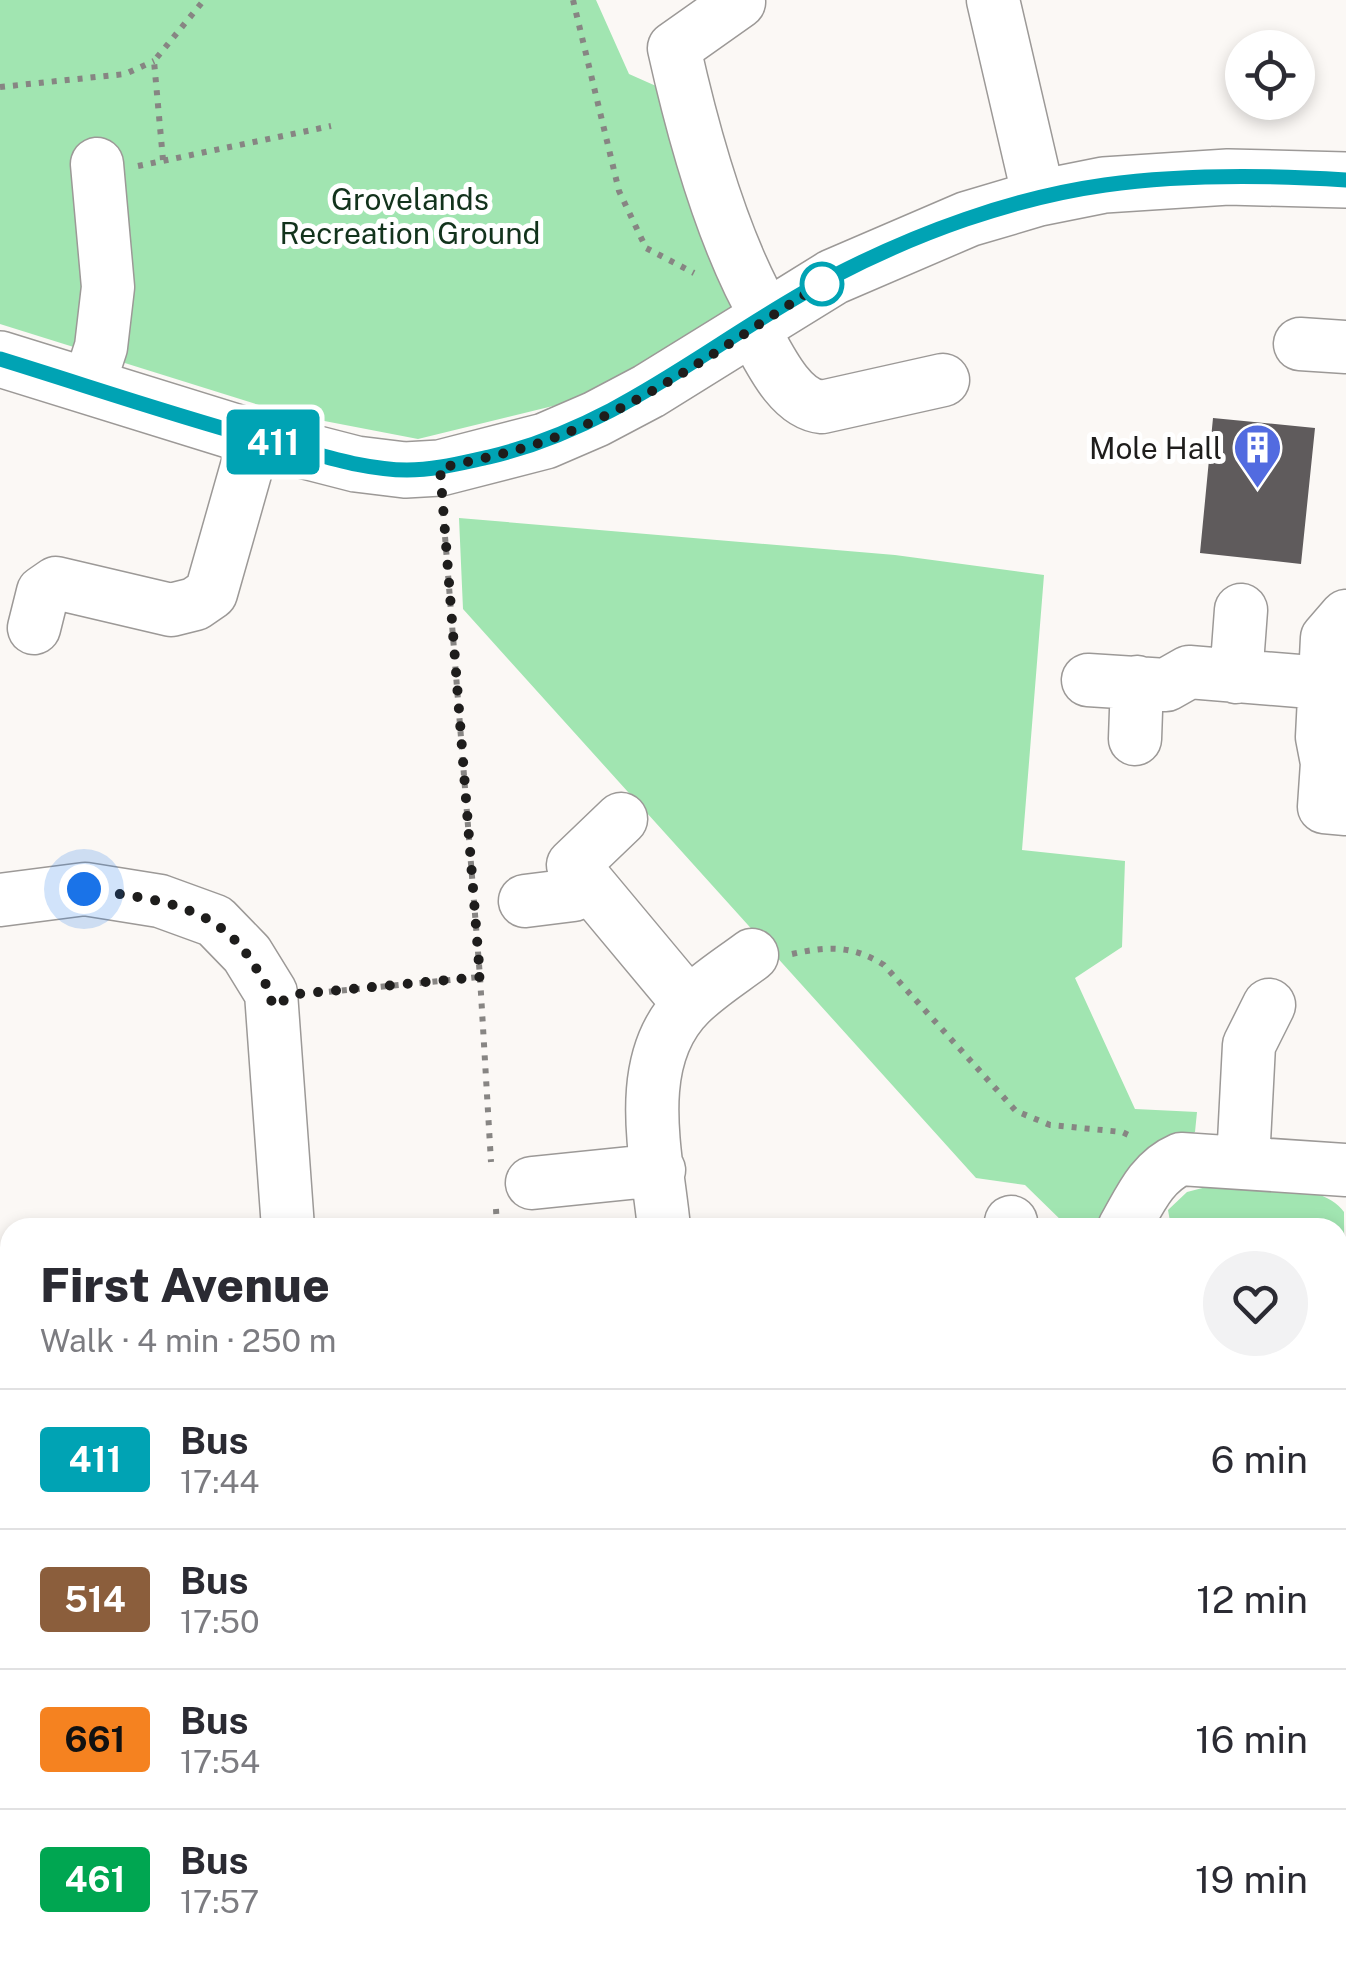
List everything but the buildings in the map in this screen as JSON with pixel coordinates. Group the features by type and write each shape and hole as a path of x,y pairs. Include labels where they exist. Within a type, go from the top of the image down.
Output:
{"main road":[{"path":"0,359 255,438 356,464 405,470 440,468 545,441 596,419 649,391 756,311 968,219 1039,198 1104,185 1298,177 1346,180"}],"street":[{"path":"993,0 1039,198"},
{"path":"739,2 661,47 756,311 792,389 804,402 822,407 943,380"},
{"path":"88,386 101,347 108,286 98,170"},
{"path":"34,628 43,592 56,583 170,610 195,604 211,593 255,438"},
{"path":"1212,675 1241,610"},
{"path":"1331,816 1322,737 1323,683 1327,638 1346,616"},
{"path":"1135,739 1112,681 1166,684 1212,675 1323,683"},
{"path":"622,819 573,865 689,1004"},
{"path":"0,900 84,889 160,901 215,920 248,954 272,1000 287,1218"},
{"path":"525,901 572,895 602,903"},
{"path":"663,1218 652,1094 656,1064 670,1032 689,1004 752,955"},
{"path":"1242,1162 1249,1046 1269,1006"},
{"path":"1130,1218 1150,1182 1164,1166 1181,1158 1346,1170"},
{"path":"506,1184 659,1170"}],"path":[{"path":"0,87 125,74 154,60 204,0"},
{"path":"574,0 619,191 646,248 714,283 756,311"},
{"path":"154,60 163,160"},
{"path":"98,170 331,126"},
{"path":"440,468 480,977 506,1184 499,1218"},
{"path":"752,955 773,958 832,946 864,952 884,965 1016,1110 1050,1125 1122,1132 1144,1142 1164,1166"},
{"path":"272,1000 298,994 480,977"}],"green space":[{"name":"Grovelands Recreation Ground","path":"0,0 596,0 629,74 656,86 745,308 647,383 418,439 288,414 0,324"},
{"path":"459,518 895,555 1044,575 1022,850 1125,861 1122,947 1075,978 1135,1109 1197,1112 1195,1132 1142,1161 1106,1218 1059,1218 1025,1185 976,1178 463,609"},
{"path":"1214,1185 1303,1190 1334,1202 1344,1212 1344,1218 1169,1218 1168,1210 1187,1192"}],"bus line":[{"name":"411","path":"0,359 255,438 356,464 405,470 440,468 545,441 596,419 649,391 833,277 968,219 1039,198 1104,185 1228,178 1346,180"}],"place":[{"name":"Mole Hall","path":"1257,490"}],"route":[{"path":"84,889 160,901 215,920 248,954 271,993 272,1006 298,994 480,977 440,468 545,441 596,419 649,391 833,277 822,284"}]}
